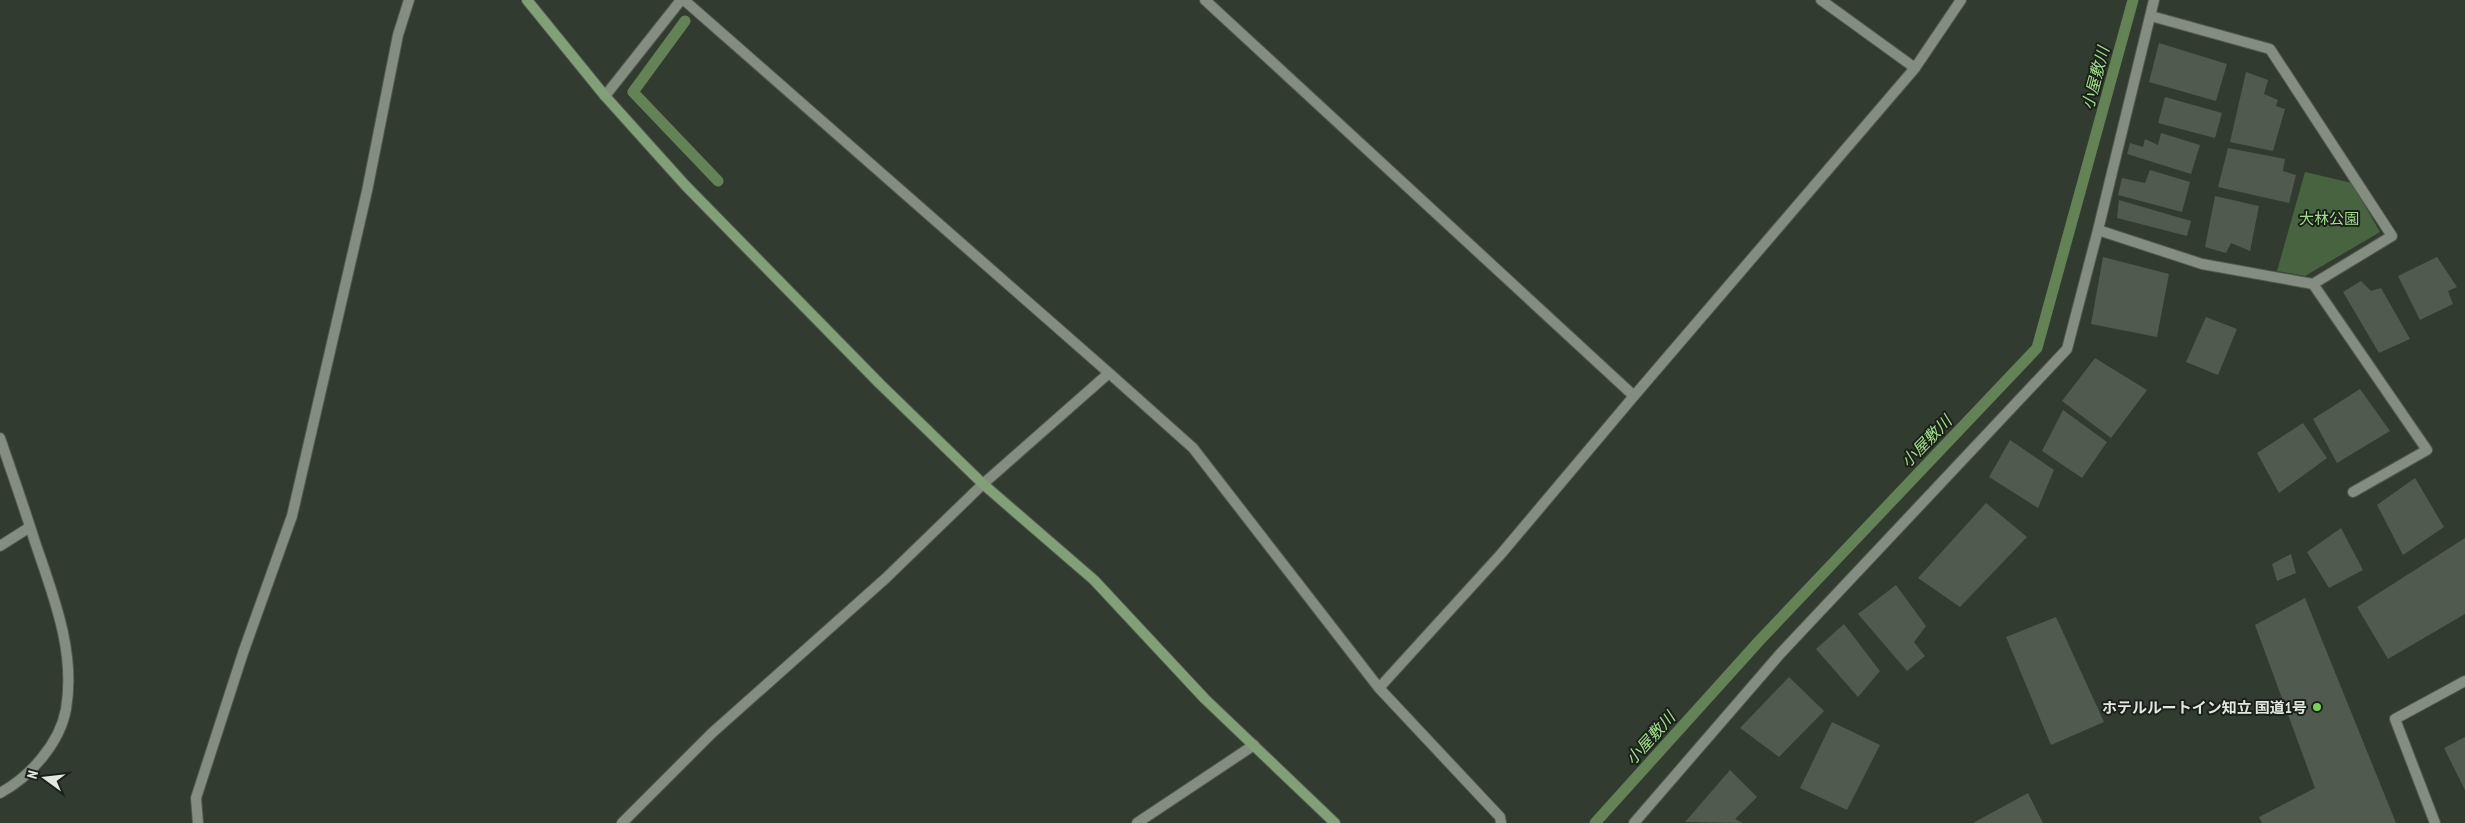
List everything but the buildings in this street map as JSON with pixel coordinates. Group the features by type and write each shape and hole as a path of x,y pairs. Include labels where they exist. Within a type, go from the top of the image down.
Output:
{"street":[{"path":"198,823 196,798 243,653 292,516 367,191 398,35 410,0"},
{"path":"527,0 605,96 699,199 880,384 983,484 1094,580 1205,699 1335,823"},
{"path":"605,96 682,0 1193,448 1379,688 1500,817 1501,823"},
{"path":"1205,0 1634,396"},
{"path":"1820,0 1915,68"},
{"path":"1379,688 1501,554 1915,68 1961,0"},
{"path":"1634,823 1780,654 2067,349 2154,0"},
{"path":"2098,230 2202,264 2313,284 2392,236 2270,49 2150,16"},
{"path":"2313,284 2427,450 2353,492"},
{"path":"622,823 712,733 886,578 983,484 1109,373"},
{"path":"0,438 58,608 69,675 66,710 56,736 37,764 13,786 0,793"},
{"path":"0,546 30,527"},
{"path":"2435,823 2395,719 2465,682"},
{"path":"1136,823 1254,746"}],"green space":[{"name":"大林公園","path":"2305,172 2352,183 2380,232 2305,276 2277,271"}],"waterway":[{"name":"小屋敷川","path":"1595,823 1760,640 2037,348 2133,0"},
{"path":"685,21 633,92 718,181"}],"place":[{"name":"ホテルルートイン知立 国道1号","path":"2317,707"}]}
